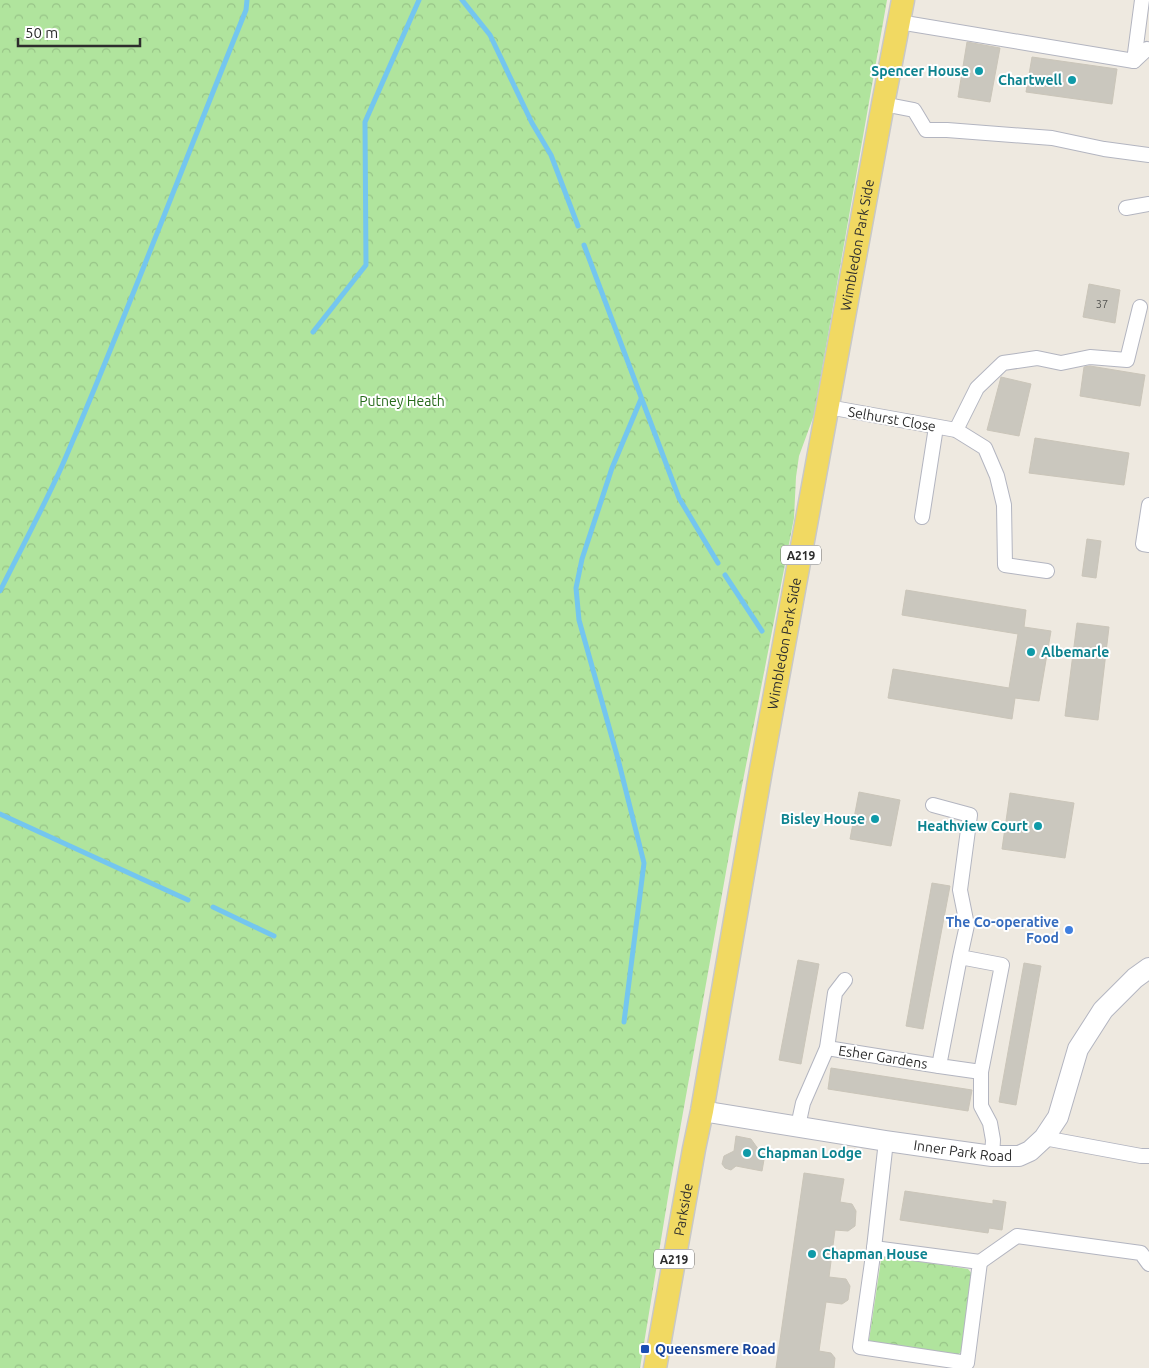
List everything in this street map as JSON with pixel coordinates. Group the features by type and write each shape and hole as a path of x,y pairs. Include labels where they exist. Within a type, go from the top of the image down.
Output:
{"main road":[{"name":"Wimbledon Park Side","path":"702,1111 760,780 903,0"},
{"name":"Parkside","path":"655,1368 702,1111"}],"street":[{"path":"1134,61 1142,0"},
{"path":"899,22 1134,61"},
{"path":"1134,61 1147,49 1149,50"},
{"path":"883,104 914,110 926,130 1052,138 1104,149 1149,155"},
{"path":"1126,208 1149,204"},
{"name":"Selhurst Close","path":"956,430 977,388 1003,363 1037,358 1061,363 1090,357 1127,360 1140,307"},
{"name":"Selhurst Close","path":"828,407 956,430 985,448 997,476 1004,505 1005,564 1047,571"},
{"path":"922,517 936,426"},
{"path":"1146,544 1149,505"},
{"name":"Esher Gardens","path":"933,804 970,815 960,890 967,925 939,1066"},
{"path":"960,957 1002,965 980,1072 981,1106 990,1123 993,1140 992,1156"},
{"name":"Inner Park Road","path":"702,1111 886,1141 992,1156 1019,1156 1030,1151 1044,1138 1058,1117 1078,1049 1103,1010 1135,978 1149,968"},
{"name":"Esher Gardens","path":"798,1126 803,1103 827,1048 836,993 845,980"},
{"name":"Esher Gardens","path":"827,1048 980,1072"},
{"path":"1044,1138 1149,1156"},
{"path":"886,1141 860,1347 967,1363 980,1262"},
{"path":"874,1248 980,1262 1017,1236 1141,1252 1149,1264"}],"green space":[{"name":"Putney Heath","path":"0,0 887,0 814,415 799,456 794,518 734,827 669,1191 640,1368 0,1368"},
{"path":"886,1256 968,1269 973,1275 961,1352 957,1356 871,1343 869,1340 881,1260"}],"building":[{"name":"Spencer House","path":"967,42 1000,48 990,102 958,97"},
{"name":"Chartwell","path":"1032,57 1117,69 1112,104 1026,92"},
{"path":"1089,284 1120,290 1115,323 1083,317"},
{"path":"1090,366 1145,375 1140,406 1080,396 1084,367"},
{"path":"1001,377 1031,384 1019,436 987,430"},
{"path":"1035,438 1129,453 1124,485 1029,473"},
{"path":"1087,539 1101,541 1096,578 1082,576"},
{"name":"Albemarle","path":"906,590 1026,610 1024,627 1051,631 1039,701 1015,698 1012,719 888,698 893,669 1009,688 1018,634 902,615"},
{"path":"1077,623 1109,627 1098,720 1065,716"},
{"name":"Bisley House","path":"859,792 900,800 891,846 850,839"},
{"name":"Heathview Court","path":"1010,793 1074,803 1065,858 1002,849"},
{"path":"932,883 950,886 923,1029 906,1026"},
{"path":"798,960 819,964 801,1064 779,1060"},
{"path":"1024,963 1041,966 1016,1105 999,1102"},
{"path":"831,1068 972,1090 968,1111 828,1089"},
{"name":"Chapman Lodge","path":"736,1136 751,1139 761,1153 765,1154 762,1171 736,1166 731,1170 725,1168 722,1164 724,1156 734,1151"},
{"name":"Chapman House","path":"804,1173 844,1179 840,1202 852,1204 856,1211 855,1226 848,1231 835,1230 829,1277 846,1279 850,1286 848,1300 842,1304 826,1302 819,1351 831,1353 835,1358 834,1368 776,1368"},
{"path":"905,1191 993,1204 993,1200 1006,1202 1002,1230 989,1228 988,1233 900,1220"}],"waterway":[{"path":"0,591 55,482 86,409 246,10 247,0"},
{"path":"313,332 366,265 365,122 419,0"},
{"path":"462,0 490,35 532,123 551,155 578,226"},
{"path":"584,245 679,498 718,563"},
{"path":"624,1022 644,863 618,759 579,620 576,588 582,559 612,468 641,399"},
{"path":"725,575 762,631"},
{"path":"0,814 188,900"},
{"path":"213,907 274,936"}],"place":[{"name":"Spencer House","path":"979,71"},
{"name":"Chartwell","path":"1072,80"},
{"name":"Albemarle","path":"1031,652"},
{"name":"Bisley House","path":"875,819"},
{"name":"Heathview Court","path":"1038,826"},
{"name":"The Co-operative Food","path":"1069,930"},
{"name":"Chapman Lodge","path":"747,1153"},
{"name":"Chapman House","path":"812,1254"},
{"name":"Queensmere Road","path":"645,1349"}]}
